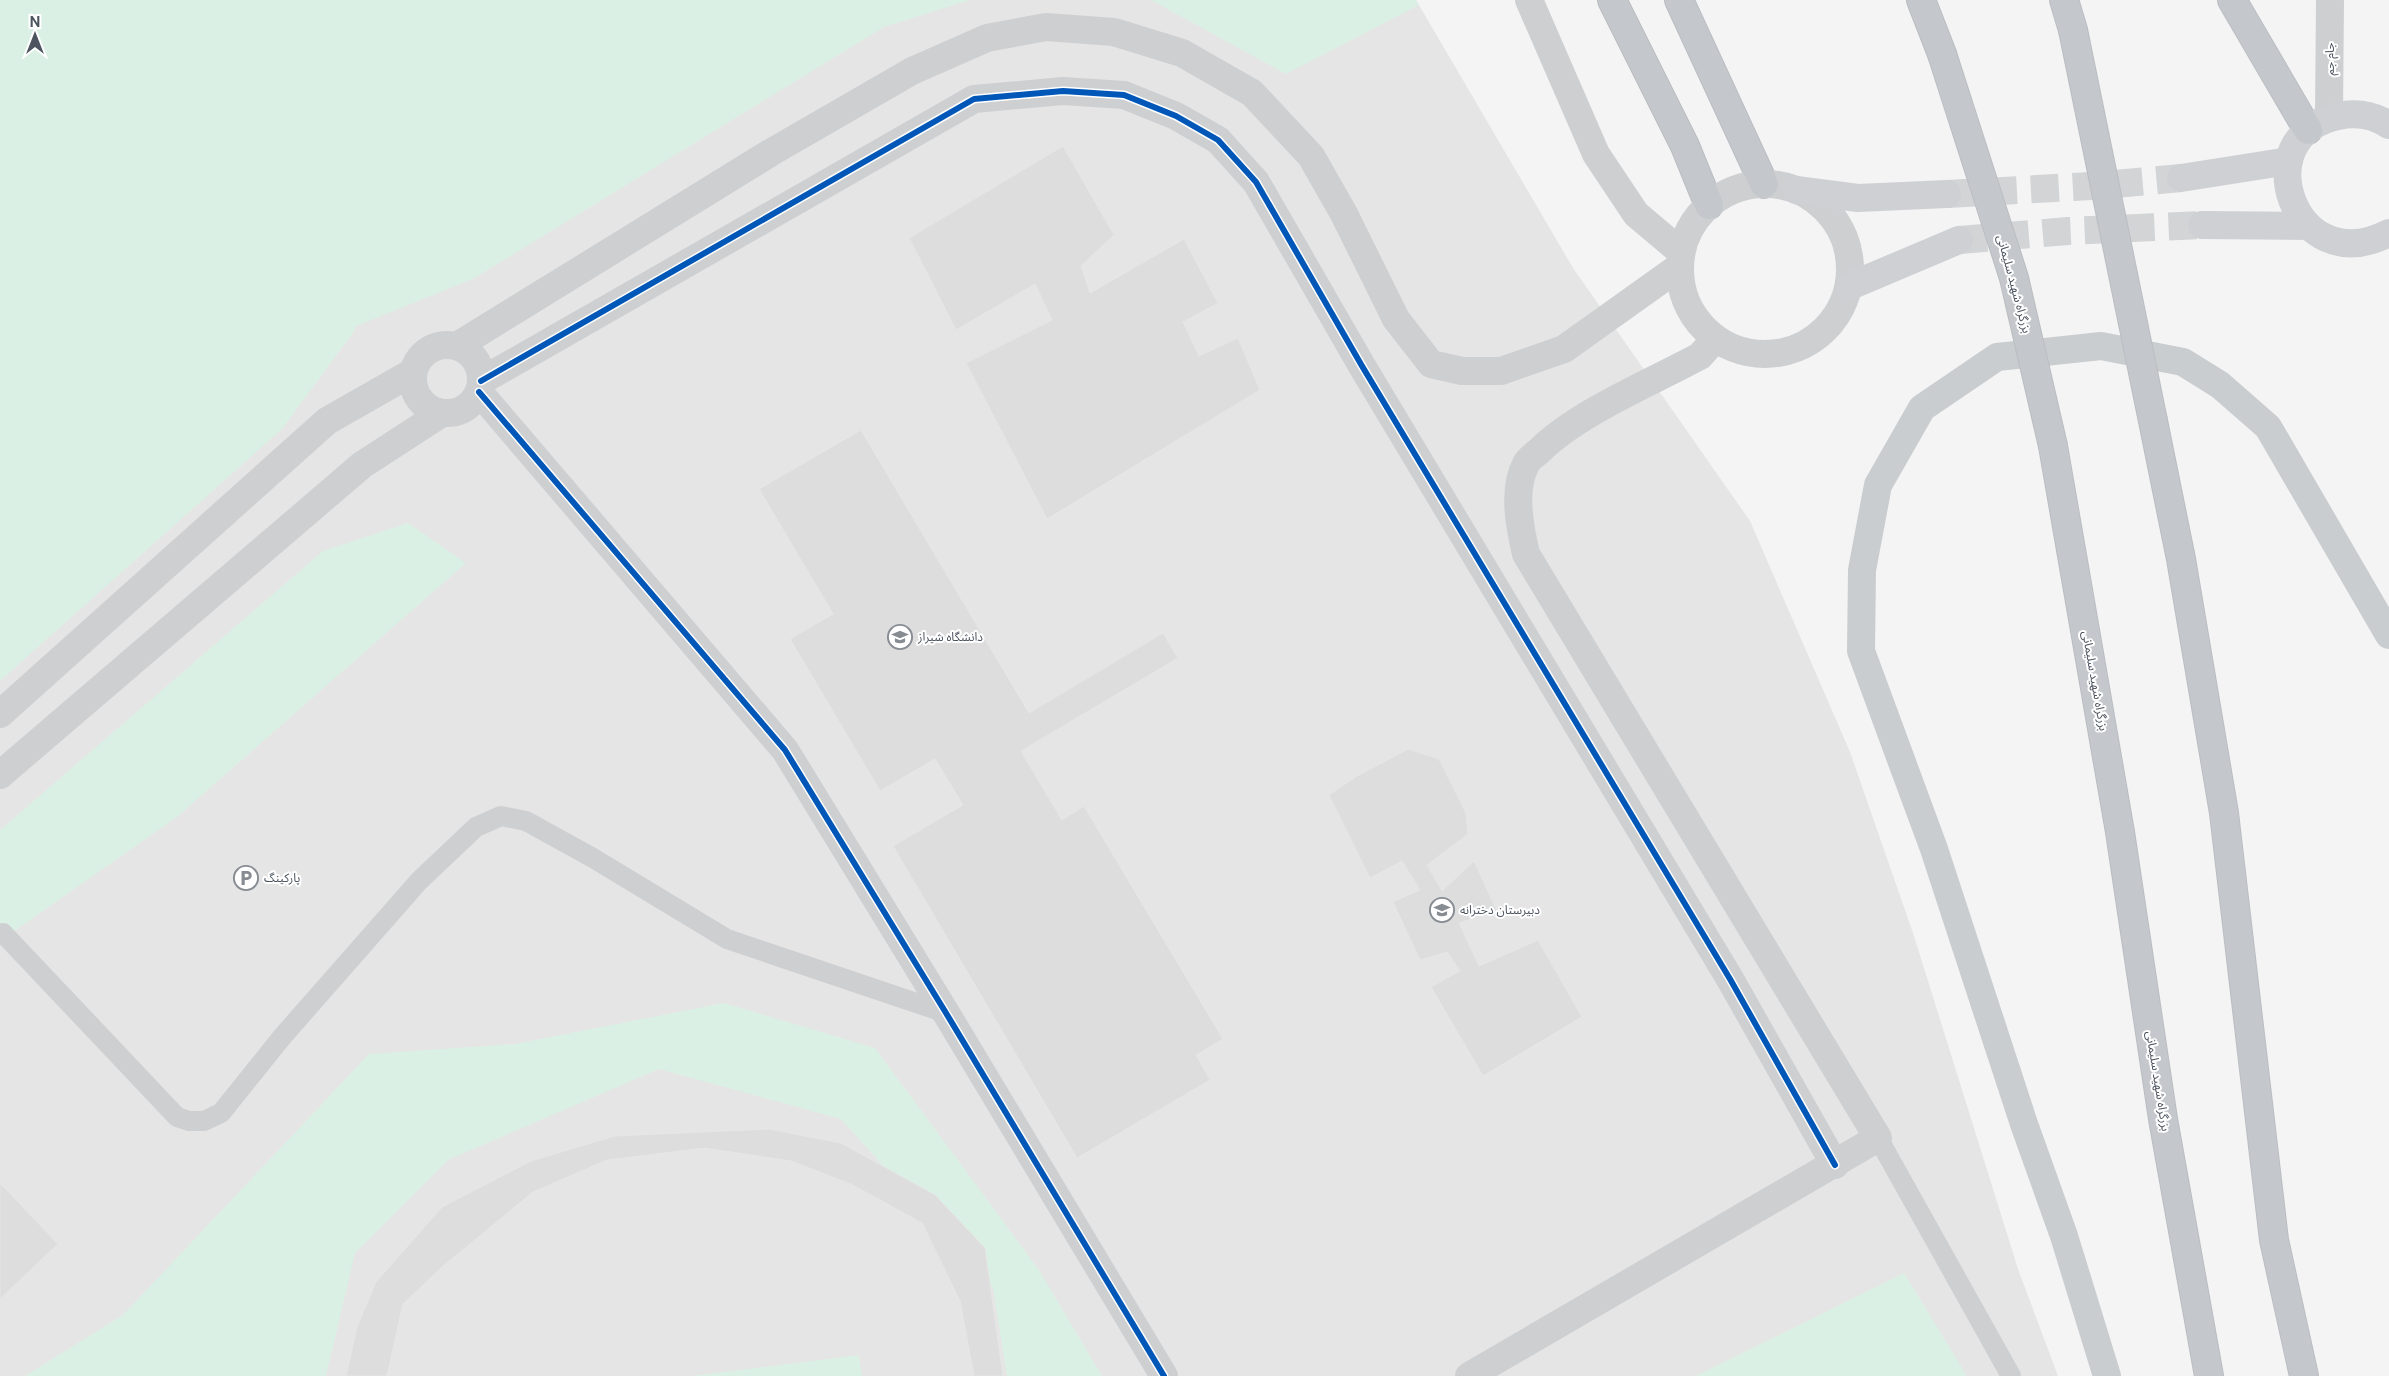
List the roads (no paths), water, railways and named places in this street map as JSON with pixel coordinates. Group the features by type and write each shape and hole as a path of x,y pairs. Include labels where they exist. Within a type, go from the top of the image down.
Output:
{"highway":[{"path":"1612,0 1685,146 1709,205"},
{"path":"1679,0 1764,184"},
{"name":"بزرگراه شهید سلیمانی","path":"1921,0 1942,54 2014,278 2053,446 2120,832 2163,1119 2209,1376"},
{"path":"2064,0 2072,30 2181,559 2224,813 2274,1240 2304,1376"},
{"path":"2232,0 2319,124"}],"main road":[{"path":"2389,125 2363,114 2346,114 2319,124 2297,144 2289,160 2288,189 2291,202 2307,226 2332,241 2347,244 2376,240 2389,233"},
{"path":"2181,178 2289,160"},
{"path":"1796,190 1858,198 1947,194"},
{"path":"2202,225 2307,226"},
{"path":"1850,286 1960,240"},
{"path":"2107,1376 2064,1236 2024,1124 1934,848 1861,651 1862,570 1878,485 1922,408 1996,357 2101,346 2183,362 2220,385 2268,427 2389,635"}],"street":[{"path":"1529,0 1596,154 1636,214 1680,260"},
{"name":"جام جم","path":"2319,124 2330,0"},
{"path":"457,346 770,154 912,71 987,38 1046,27 1114,32 1182,53 1252,93 1311,156 1344,214 1396,319 1431,364 1462,370 1500,370 1564,349 1680,260"},
{"path":"1164,1376 946,1013 785,750 480,387 480,370 475,359 467,351 457,346 440,346 424,353 417,361 413,372 413,383 416,394 422,403 442,413 453,413 464,409 480,387 974,99 1063,91 1124,95 1176,116 1218,140 1256,182 1362,366 1730,979 1835,1165"},
{"path":"1764,184 1796,190 1817,202 1834,218 1846,239 1851,262 1850,286 1841,310 1827,329 1808,344 1785,353 1761,355 1736,350 1715,339 1699,325 1688,308 1682,288 1680,260 1687,234 1696,218 1709,205 1725,194 1744,187 1764,184"},
{"path":"1469,1376 1835,1165 1878,1138 1526,554 1518,521 1518,494 1526,464 1547,443 1577,421 1700,356 1715,339"},
{"path":"0,714 327,421 413,372"},
{"path":"0,775 362,465 442,413"}],"lane":[{"path":"3,933 177,1116 189,1122 204,1121 221,1113 282,1037 419,881 476,827 501,816 526,821 592,858 727,939 946,1013"},
{"path":"1878,1138 2011,1376"}],"tunnel":[{"path":"1947,194 2092,186 2181,178"},
{"path":"1959,240 2068,231 2202,225"}],"place":[{"name":"دانشگاه شیراز","path":"900,637"},
{"name":"پارکینگ","path":"246,878"},
{"name":"دبیرستان دخترانه","path":"1442,910"}]}
